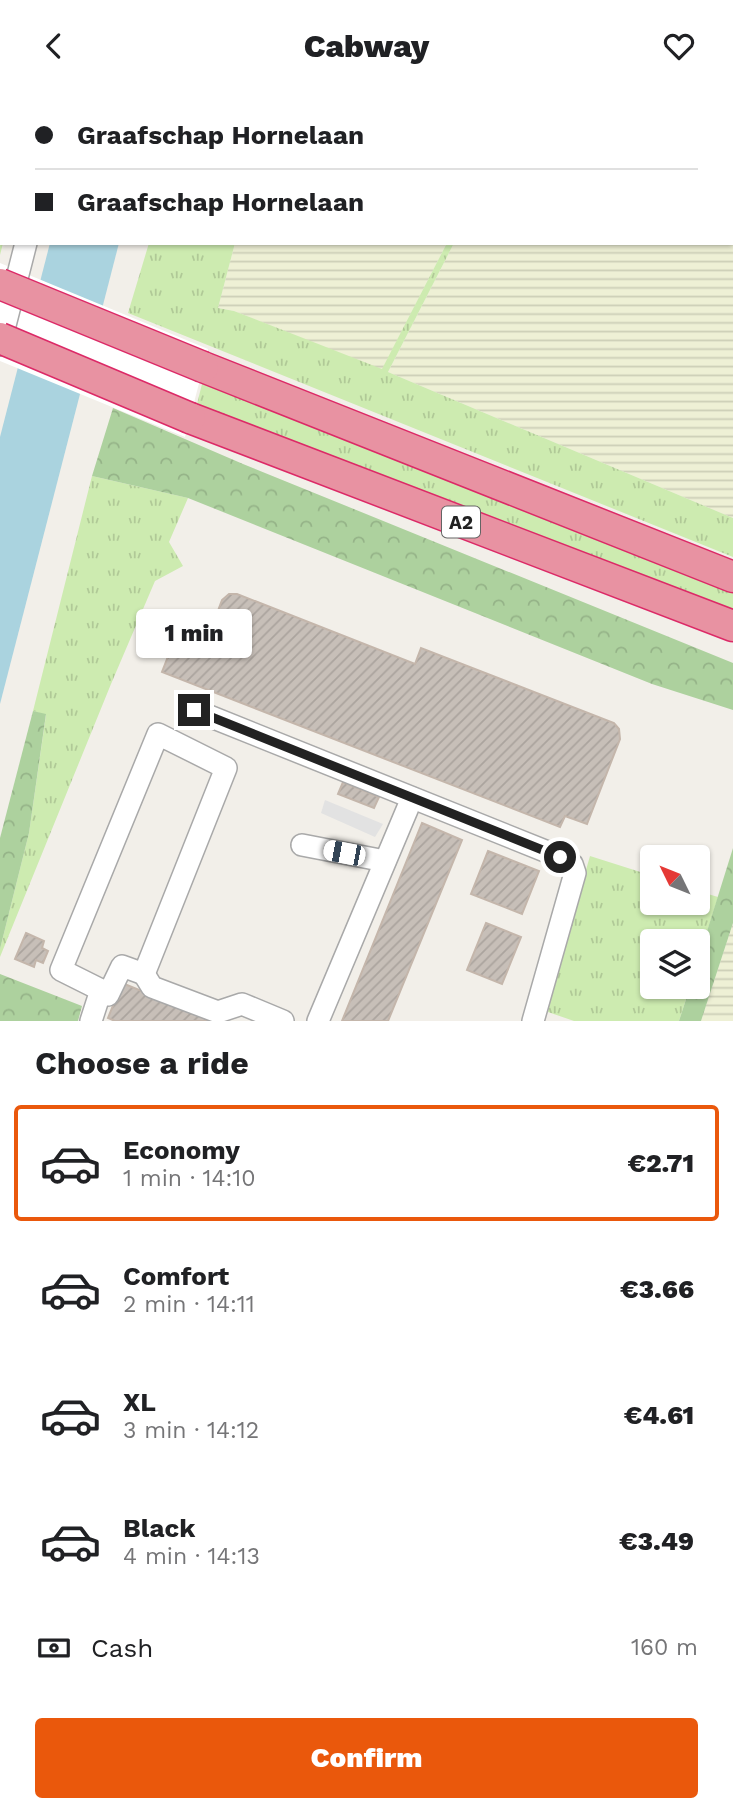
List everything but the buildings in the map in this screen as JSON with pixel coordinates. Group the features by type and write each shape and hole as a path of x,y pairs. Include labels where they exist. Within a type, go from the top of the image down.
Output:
{"highway":[{"name":"A2","path":"0,284 733,577"},
{"name":"A2","path":"0,338 190,418 733,626"}],"street":[{"path":"0,345 25,245"},
{"path":"194,710 572,864 575,873 533,1021"},
{"path":"144,974 226,768 158,734 61,970 108,995 122,966 144,974 152,987 218,1012 242,1004 283,1021"},
{"path":"318,1021 412,798"},
{"path":"302,845 385,861"},
{"path":"93,1017 101,990"}],"green space":[{"path":"148,245 234,245 218,308 234,311 382,369 446,245 453,245 388,372 733,518 733,557 128,313"},
{"path":"234,245 446,245 382,370 234,311 218,308"},
{"path":"453,245 733,245 733,518 388,372"},
{"path":"203,380 733,588 733,620 196,408"},
{"path":"113,408 243,464 733,663 733,710 652,684 188,498 92,476"},
{"path":"92,476 188,498 169,542 183,566 155,581 0,957 29,833 46,715 33,711"},
{"path":"33,711 46,714 29,833 0,949 0,838"},
{"path":"733,848 733,923 710,993 710,929 708,929"},
{"path":"590,856 640,872 640,915 710,915 710,895 718,897 708,929 640,929 640,999 686,999 679,1021 574,1021 545,1011"},
{"path":"733,923 733,1021 701,1021"},
{"path":"0,974 82,1006 78,1021 0,1021"},
{"path":"686,999 708,999 701,1021 679,1021"}],"shaded area":[{"path":"325,800 383,824 375,837 321,813"}],"water":[{"path":"49,245 118,245 0,704 0,437"}],"pier":[{"path":"0,263 208,349 185,437 0,361"}],"route":[{"path":"194,710 560,857"}]}
